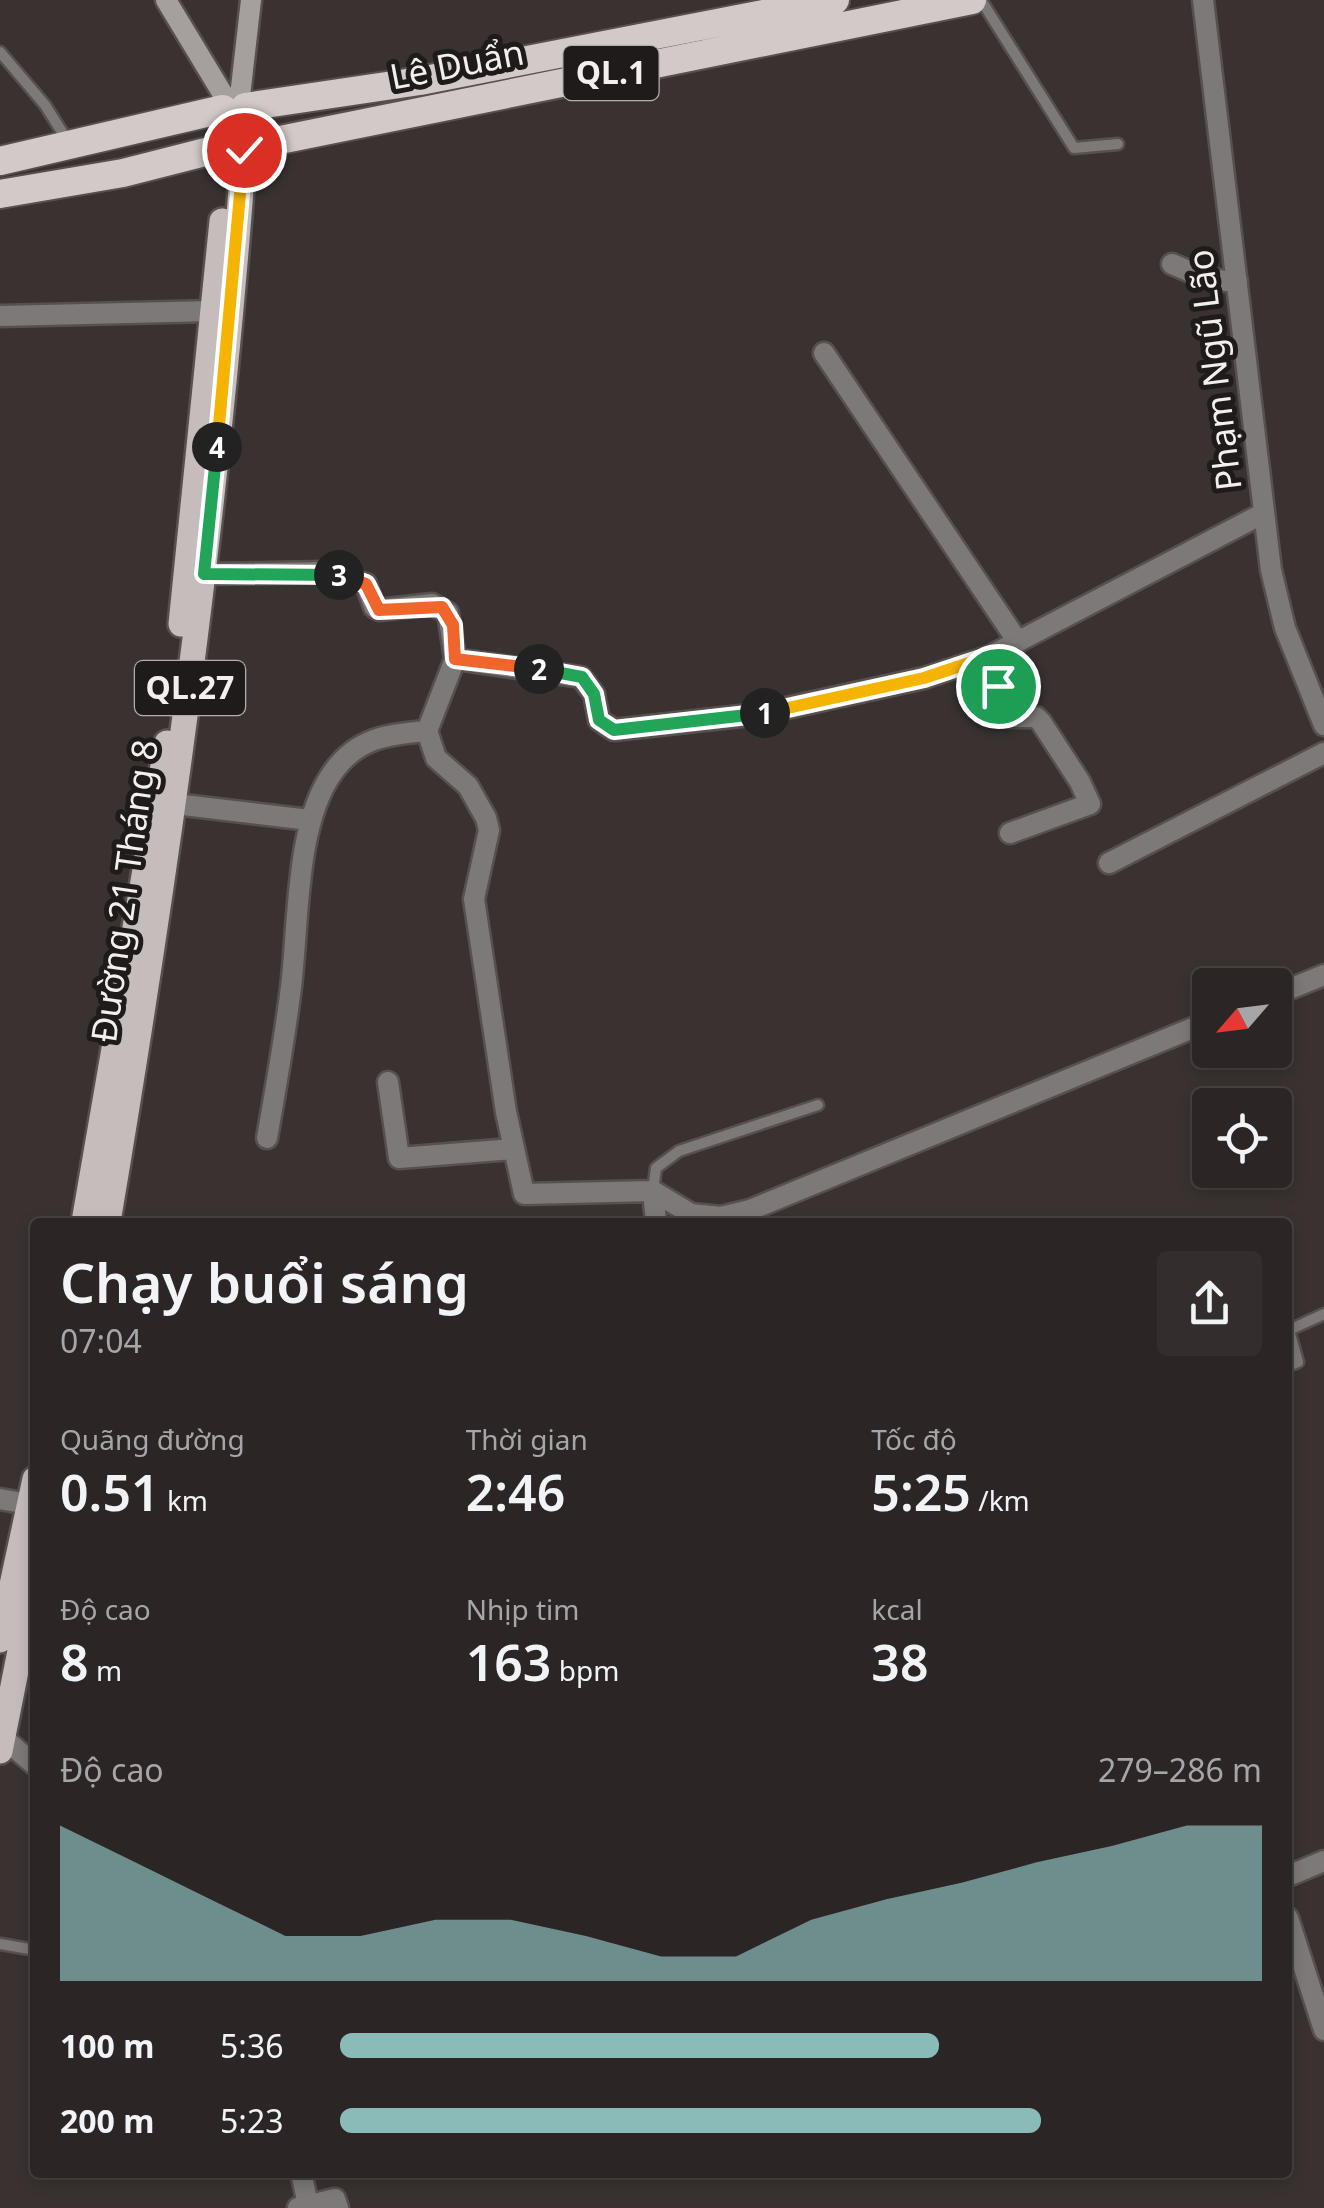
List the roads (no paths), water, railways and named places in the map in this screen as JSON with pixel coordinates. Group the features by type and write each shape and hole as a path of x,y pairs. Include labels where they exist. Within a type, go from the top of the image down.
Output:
{"highway":[{"name":"Lê Duẩn","path":"0,161 234,107 420,81 835,0"},
{"name":"Lê Duẩn","path":"0,194 123,173 972,0"},
{"path":"234,107 258,126 236,149 212,127 234,107"}],"main road":[{"path":"166,0 234,107"},
{"path":"234,107 251,0"},
{"name":"Đường 21 Tháng 8","path":"85,1218 172,711 213,311 236,149"},
{"name":"Đường 21 Tháng 8","path":"109,1218 175,804 204,574 236,149"},
{"path":"0,1640 30,1509"},
{"path":"1,1745 30,1601"}],"street":[{"name":"Phạm Ngũ Lão","path":"1203,0 1277,602 1324,725"},
{"path":"1172,264 1207,280 1237,282"},
{"path":"0,316 213,311"},
{"path":"824,353 1018,642"},
{"path":"455,659 582,677 594,694 605,727 626,730 759,714 924,678 990,656 1264,513"},
{"path":"204,574 324,572 366,584 379,610 442,607 453,625 455,659 426,731 436,758 468,786 489,830 474,898 512,1149 524,1194 652,1191 690,1214 753,1216 1192,1029"},
{"path":"990,656 1012,717 1036,717 1041,722 1090,804 1010,833"},
{"path":"267,1138 286,1031 309,820 334,770 353,752 381,735 426,731"},
{"path":"1108,863 1324,753"},
{"path":"175,804 309,820"},
{"path":"1292,988 1324,974"},
{"path":"388,1082 399,1158 512,1149"},
{"path":"652,1191 655,1218"},
{"path":"0,1499 30,1496"},
{"path":"1,1745 30,1762"},
{"path":"1292,1874 1324,1861"},
{"path":"1292,1930 1324,2030"},
{"path":"302,2178 304,2207 335,2199 338,2208"}],"lane":[{"path":"981,0 1074,148 1118,144"},
{"path":"0,52 35,92 70,146"},
{"path":"652,1191 656,1168 679,1150 818,1105"},
{"path":"1292,1329 1324,1314"},
{"path":"1292,1341 1298,1362 1292,1364"},
{"path":"0,1944 30,1949"}]}
